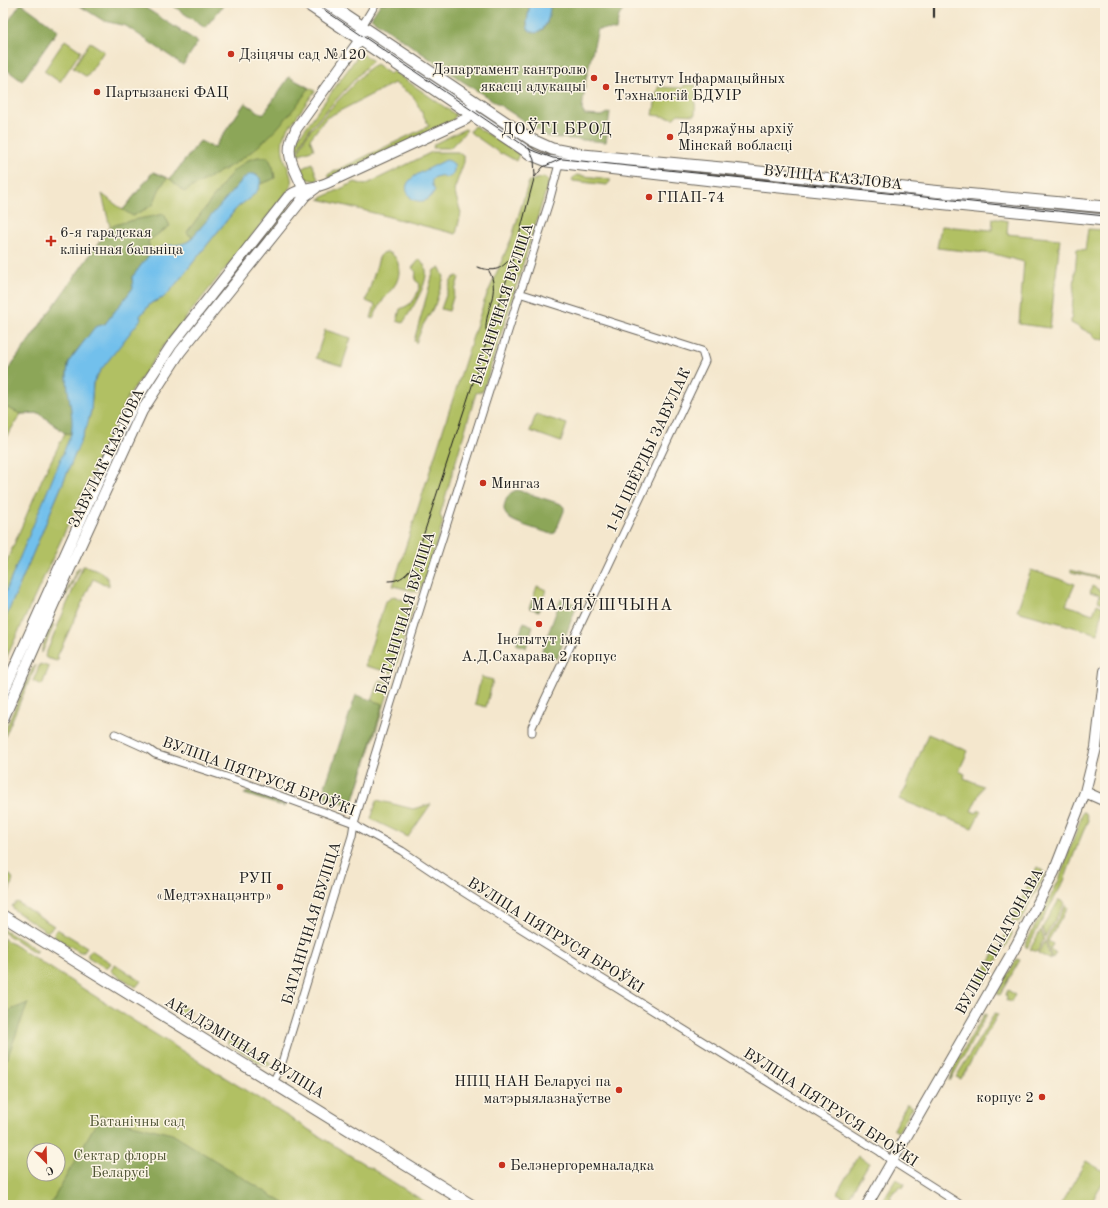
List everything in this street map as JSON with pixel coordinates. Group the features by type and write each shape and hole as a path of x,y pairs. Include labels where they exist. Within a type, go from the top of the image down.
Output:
{"main road":[{"path":"306,3 359,38 473,108"},
{"path":"327,3 362,26 473,108"},
{"path":"362,26 356,44 296,129 290,141 291,162 304,192 466,119 473,108"},
{"name":"ВУЛІЦА КАЗЛОВА","path":"473,108 552,150 562,152 932,191 1105,207"},
{"name":"ВУЛІЦА КАЗЛОВА","path":"473,108 532,155 547,161 1105,220"},
{"name":"ЗАВУЛАК КАЗЛОВА","path":"3,693 104,482 142,411 180,352 304,192"},
{"name":"ЗАВУЛАК КАЗЛОВА","path":"3,719 104,482"},
{"name":"ВУЛІЦА ПЛАТОНАВА","path":"867,1205 1023,933 1054,872 1085,792 1096,748 1105,671"},
{"path":"1085,792 1105,801"},
{"name":"АКАДЭМІЧНАЯ ВУЛІЦА","path":"3,916 471,1205"}],"street":[{"path":"362,26 376,3"},
{"name":"БАТАНІЧНАЯ ВУЛІЦА","path":"273,1082 280,1070 422,602 549,202 562,152"},
{"name":"1-Ы ЦВЁРДЫ ЗАВУЛАК","path":"519,293 702,351 704,360 532,727 532,732"},
{"name":"ВУЛІЦА ПЯТРУСЯ БРОЎКІ","path":"114,734 148,748 155,754 242,782 354,823 362,830 402,851 511,922 879,1151 892,1161 961,1205"}],"green space":[{"path":"21,3 58,30 22,81 3,67 3,29"},
{"path":"75,3 138,3 198,42 183,65 126,26 104,21"},
{"path":"169,3 225,3 205,28"},
{"path":"381,3 530,3 527,25 542,30 547,24 550,3 628,3 619,16 616,30 598,29 586,78 582,110 585,115 602,116 610,112 606,142 548,137 462,81 371,18"},
{"path":"65,40 81,51 60,82 44,71"},
{"path":"90,42 104,51 87,77 73,68"},
{"path":"363,54 373,61 311,127 295,155 294,145 296,141 357,57"},
{"path":"376,64 390,74 393,71 456,115 452,121 329,178 327,175 429,126 413,96 394,83 326,118 310,139 314,149 297,155 305,138 313,127 369,68"},
{"path":"289,77 315,91 285,133 283,150 291,176 290,188 161,349 126,400 3,665 3,624 87,426 91,411 93,383 100,371 151,303 163,298 171,290 235,210 259,189 184,244 164,246 157,249 149,256 132,277 133,288 105,324 69,442 3,598 3,570 42,479 65,433 39,413 21,414 3,442 3,377 110,227 102,194 123,210 153,172 170,179 200,141 214,148 245,103 263,115"},
{"path":"289,77 309,88 282,123 259,145 243,158 184,192 170,179 200,141 214,148 245,103 263,115"},
{"path":"684,85 696,85 695,115 678,114 674,118 653,115 658,87 683,88"},
{"path":"474,126 519,154 516,161 502,153 501,154 471,133 470,131"},
{"path":"465,129 467,130 450,148 433,148 434,144"},
{"path":"432,152 458,152 464,157 464,162 454,190 461,213 456,234 319,199 355,182 365,185"},
{"path":"258,157 268,157 273,167 275,178 260,184 257,175 255,174 243,179 193,237 189,235 187,232 233,171 248,160"},
{"path":"312,163 318,179 316,181 307,179 301,169"},
{"path":"153,172 167,178 159,190 153,205 133,216 123,210"},
{"path":"576,175 610,179 610,182 607,185 573,181 572,179"},
{"path":"544,177 549,181 483,391 476,393 440,515 443,522 424,582 418,592 393,586 484,302 512,237 529,181"},
{"path":"285,208 288,210 174,352 147,393 106,476 104,475 135,409 174,349"},
{"path":"164,214 170,226 148,241 151,253 132,277 133,288 105,324 95,328 73,355 68,365 67,375 73,422 71,434 65,433 39,413 21,414 3,406 3,377 110,227"},
{"path":"993,218 1008,221 1007,234 1060,239 1050,328 1019,324 1024,262 994,254 937,248 941,226 992,230"},
{"path":"1088,229 1105,230 1105,340 1096,339 1092,334 1071,323 1077,249 1085,250"},
{"path":"382,253 391,253 398,262 399,274 397,281 378,308 373,319 371,318 375,305 366,301 379,258"},
{"path":"420,259 426,270 426,276 422,290 403,323 397,321 400,309 409,305 414,300 417,293 420,284 415,280 416,272 412,268"},
{"path":"440,268 444,277 435,305 423,325 416,343 414,341 434,270"},
{"path":"457,276 459,277 449,311 441,309 451,281"},
{"path":"325,330 351,338 342,366 316,358"},
{"path":"536,414 567,424 561,442 530,431"},
{"path":"517,490 561,504 564,507 564,511 555,533 551,534 528,527 515,522 508,517 504,510 506,501 511,493"},
{"path":"83,566 92,568 104,575 109,582 109,586 93,579 57,657 59,658 57,661 46,658 45,656"},
{"path":"80,567 66,596 65,595 77,569"},
{"path":"1031,570 1075,584 1066,605 1093,614 1097,604 1103,607 1098,634 1017,611"},
{"path":"1071,570 1097,577 1105,573 1105,580 1071,572"},
{"path":"537,586 546,590 542,601 533,598"},
{"path":"1092,586 1105,593 1103,603 1098,601 1100,595 1090,592"},
{"path":"394,596 414,605 394,673 365,666 385,602"},
{"path":"533,598 542,601 539,611 529,608"},
{"path":"561,599 577,605 557,659 541,653"},
{"path":"524,622 533,626 526,648 516,644"},
{"path":"52,624 54,625 42,653 42,648"},
{"path":"40,664 49,667 42,685 33,681"},
{"path":"36,665 3,741 3,734 32,669"},
{"path":"481,677 493,680 486,707 475,704"},
{"path":"380,680 391,684 352,806 349,806 356,696 372,701"},
{"path":"356,695 383,704 352,806 322,795"},
{"path":"928,734 968,751 959,771 965,774 964,778 983,786 971,811 977,813 979,809 981,811 972,828 899,799 906,788"},
{"path":"248,792 284,804 285,807 244,794"},
{"path":"377,800 413,809 431,804 408,837 371,819"},
{"path":"1083,812 1086,813 1088,820 1064,881 1027,948 1025,945 1059,880"},
{"path":"1037,867 1042,869 1045,874 1020,921 1011,921"},
{"path":"3,871 13,879 9,892 3,888"},
{"path":"1059,900 1065,903 1045,937 1042,928"},
{"path":"17,902 54,926 47,932 14,910 12,906"},
{"path":"1066,905 1068,907 1048,941 1053,944 1050,949 1056,953 1052,959 1046,939"},
{"path":"3,929 37,950 37,952 34,952 3,932"},
{"path":"57,929 87,947 83,952 80,952 54,937 54,933"},
{"path":"1009,929 1012,934 1004,948 1000,945"},
{"path":"1041,930 1044,939 1037,952 1030,949"},
{"name":"Батанічны сад","path":"3,938 139,1024 430,1205 3,1205"},
{"path":"1045,941 1051,960 1038,953"},
{"path":"91,950 111,963 108,967 104,967 88,957"},
{"path":"996,951 1002,951 984,984 981,985 977,983"},
{"path":"1017,959 1020,960 1000,995 997,993"},
{"path":"115,964 141,981 136,987 112,972 111,969"},
{"path":"1008,990 1015,995 1011,1001 1006,1001 1006,994"},
{"path":"28,1003 3,1069 3,1013"},
{"path":"177,1003 191,1012 186,1018 173,1010"},
{"path":"995,1013 998,1014 961,1079 956,1077"},
{"path":"987,1014 950,1081 954,1066 984,1015"},
{"path":"231,1037 271,1063 271,1065 265,1066 227,1043"},
{"path":"907,1104 913,1107 898,1132 893,1129"},
{"name":"Сектар флоры Беларусі","path":"100,1116 172,1134 287,1205 50,1205 63,1182 66,1182 66,1177"},
{"path":"858,1156 869,1163 848,1199 837,1193"},
{"path":"1086,1161 1105,1172 1105,1179 1089,1205 1060,1205"},
{"path":"896,1179 905,1184 903,1188 899,1186 896,1191 894,1191 890,1197 892,1199 888,1205 880,1205"}],"water":[{"path":"530,3 550,3 548,21 540,31 536,33 528,29 527,22"},
{"path":"446,160 454,164 454,171 452,175 450,177 436,177 432,180 433,188 435,190 428,199 419,201 412,199 406,188 410,180 418,174"},
{"path":"250,174 254,174 260,178 259,188 256,193 235,210 171,290 163,298 151,303 140,316 141,319 100,371 93,383 91,411 87,426 3,624 3,598 71,434 72,415 67,377 70,360 95,327 105,324 133,288 132,277 150,254 164,246 186,243 189,241 243,179"}],"tram line":[{"path":"314,3 529,149 553,158 1105,216"},
{"path":"389,581 397,580 404,576 414,564 511,266 535,175 534,160 529,148"},
{"path":"535,177 543,167 561,159"},
{"path":"477,267 488,270 496,269 503,266 511,258"},
{"path":"486,330 486,322 493,293 492,279 489,271"}],"railway":[{"path":"934,3 934,17"}],"place":[{"name":"Дзіцячы сад №120","path":"231,54"},
{"name":"Дэпартамент кантролю якасці адукацыі","path":"594,78"},
{"name":"Інстытут Інфармацыйных Тэхналогій БДУІР","path":"606,87"},
{"name":"Партызанскі ФАЦ","path":"97,92"},
{"name":"Дзяржаўны архіў Мінскай вобласці","path":"670,137"},
{"name":"ГПАП-74","path":"649,197"},
{"name":"6-я гарадская клінічная бальніца","path":"51,241"},
{"name":"Мингаз","path":"483,483"},
{"name":"Інстытут імя А.Д.Сахарава 2 корпус","path":"539,624"},
{"name":"РУП «Медтэхнацэнтр»","path":"280,887"},
{"name":"НПЦ НАН Беларусі па матэрыялазнаўстве","path":"619,1090"},
{"name":"корпус 2","path":"1042,1097"},
{"name":"Белэнергоремналадка","path":"502,1165"}],"district":[{"name":"ДОЎГІ БРОД","path":"557,128"},
{"name":"МАЛЯЎШЧЫНА","path":"602,604"}]}
